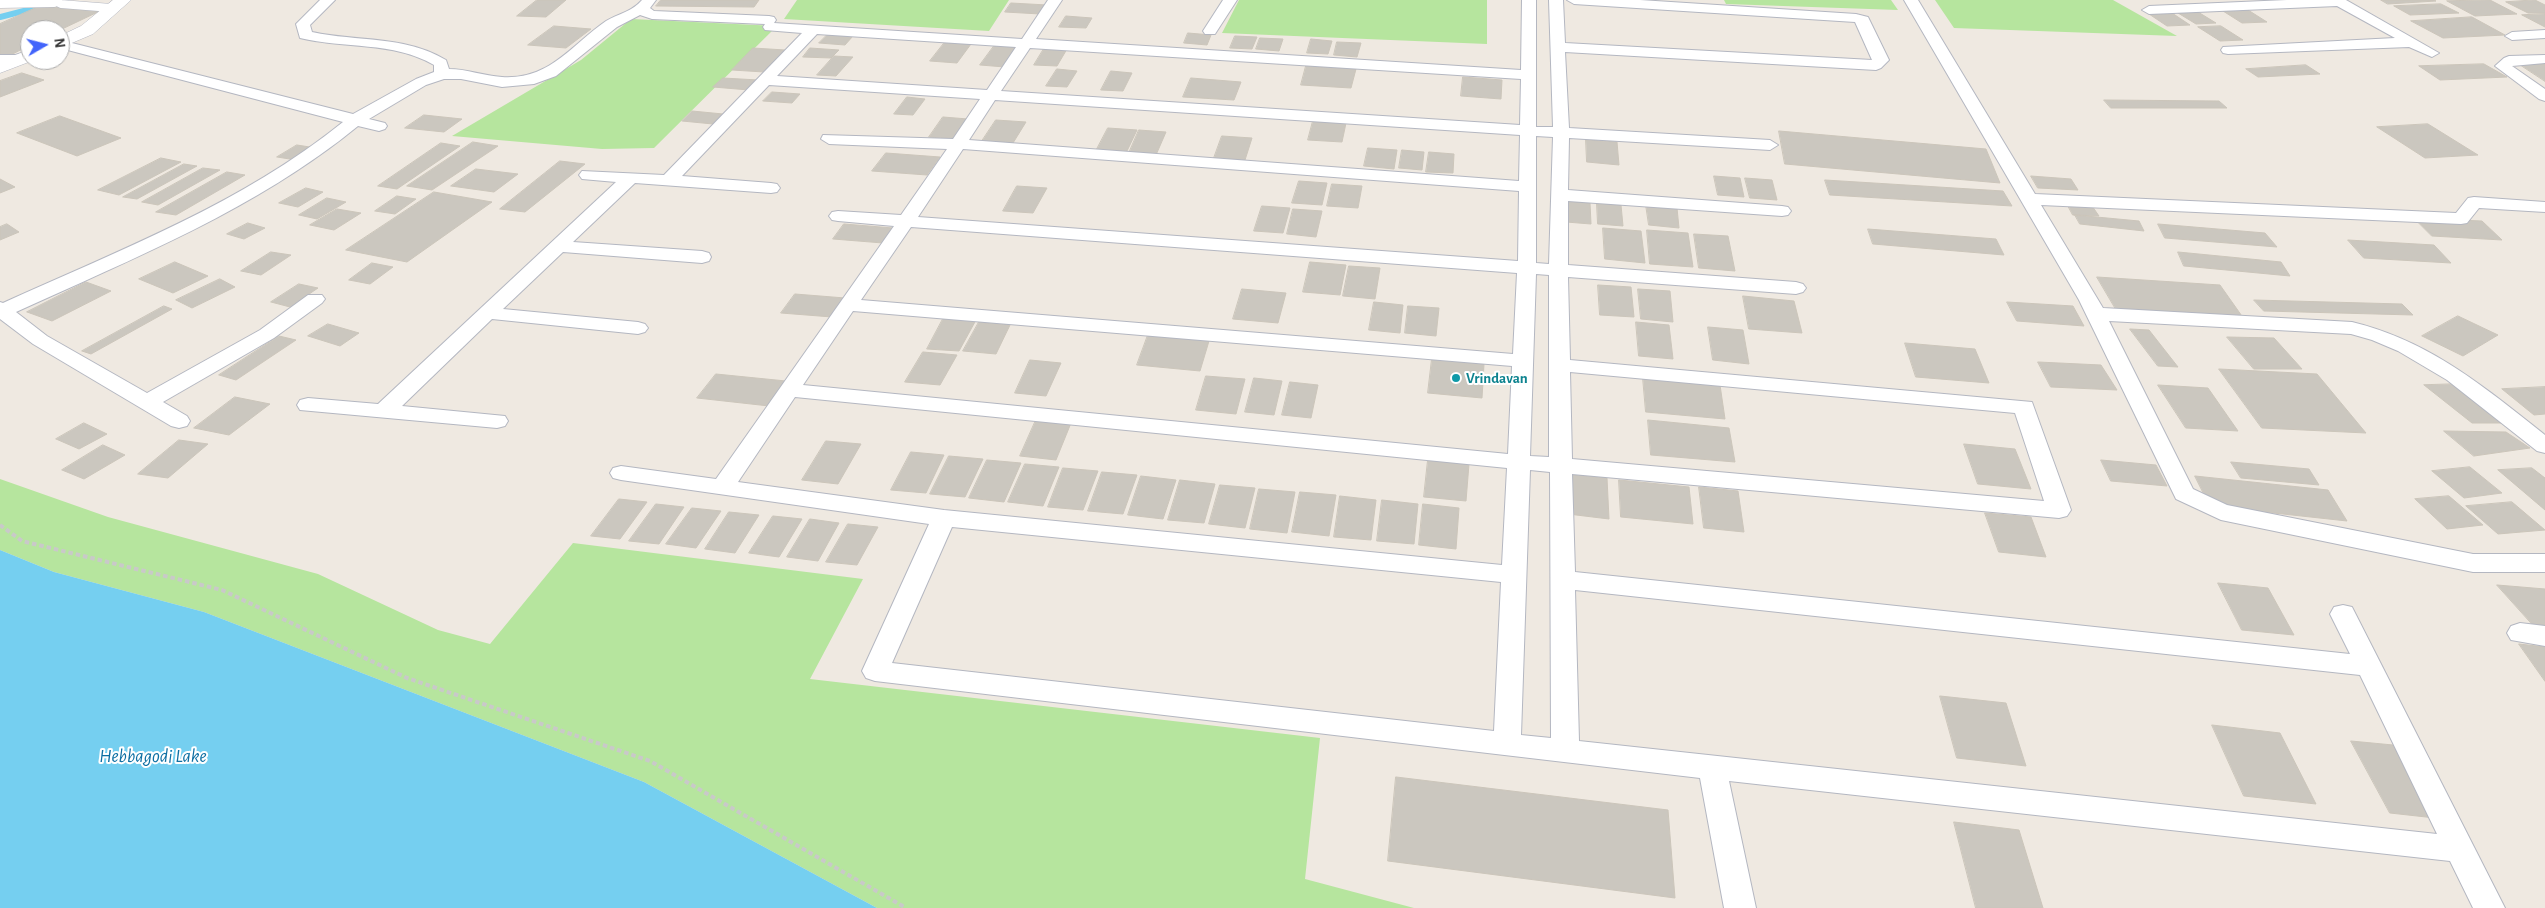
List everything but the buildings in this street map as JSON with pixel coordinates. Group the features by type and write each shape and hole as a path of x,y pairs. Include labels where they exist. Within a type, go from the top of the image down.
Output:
{"street":[{"path":"328,0 303,24 304,35 321,40 404,46 430,55 441,63 442,74"},
{"path":"722,487 906,221 1055,0"},
{"path":"1210,31 1230,0"},
{"path":"1507,745 1527,268 1530,131 1529,0"},
{"path":"1556,0 1562,133 1558,271 1565,751"},
{"path":"1558,46 1876,65 1881,60 1863,20 1856,18 1574,0"},
{"path":"1911,0 2096,314 2184,494 2222,512 2473,563 2545,562"},
{"path":"2149,10 2338,1 2432,53"},
{"path":"70,38 87,30 117,4"},
{"path":"179,421 40,340 1,310 212,215 322,147 355,120 421,82 442,74 461,74 502,82 534,79 551,73 612,24 646,4"},
{"path":"646,4 645,12 662,16 769,24 812,30 1529,75"},
{"path":"668,180 812,30"},
{"path":"2512,36 2545,34"},
{"path":"2228,50 2413,42"},
{"path":"2336,45 2357,58"},
{"path":"70,46 379,126"},
{"path":"0,67 16,58"},
{"path":"2545,60 2508,61 2503,66 2545,96"},
{"path":"766,80 1530,131 1770,145"},
{"path":"829,139 958,144 1529,187"},
{"path":"588,175 771,188"},
{"path":"384,411 630,178"},
{"path":"1560,195 1782,211"},
{"path":"2029,199 2462,219 2474,202 2545,207"},
{"path":"838,216 1796,288"},
{"path":"558,246 702,257"},
{"path":"148,402 267,334 315,299"},
{"path":"847,305 1522,361"},
{"path":"487,313 638,328"},
{"path":"2096,314 2352,328 2378,333 2411,348 2464,383 2545,446"},
{"path":"790,390 1561,466 2059,510 2024,407 1560,365"},
{"path":"308,405 497,421"},
{"path":"621,473 944,518 1515,575"},
{"path":"944,518 875,671 1507,745 2460,849"},
{"path":"1564,580 2369,666"},
{"path":"2344,614 2489,908"},
{"path":"2520,633 2545,636"},
{"path":"1712,768 1740,908"}],"lane":[{"path":"0,4 54,1 117,4"}],"path":[{"path":"0,525 22,541 222,590 407,678 650,761 906,908"}],"green space":[{"path":"797,0 1009,0 989,31 784,19"},
{"path":"1239,0 1487,0 1487,44 1222,33"},
{"path":"1724,0 1891,0 1898,10 1726,4"},
{"path":"1935,0 2113,0 2177,36 1954,28"},
{"path":"631,19 777,26 654,148 602,149 452,136 581,60"},
{"path":"0,479 108,517 318,574 438,630 490,644 573,543 863,579 810,679 1320,738 1305,879 1414,908 877,908 644,782 204,612 54,572 0,550"}],"water":[{"name":"Hebbagodi Lake","path":"0,550 54,572 204,612 644,782 877,908 0,908"}],"waterway":[{"path":"0,17 66,0"}],"place":[{"name":"Vrindavan","path":"1456,378"}]}
